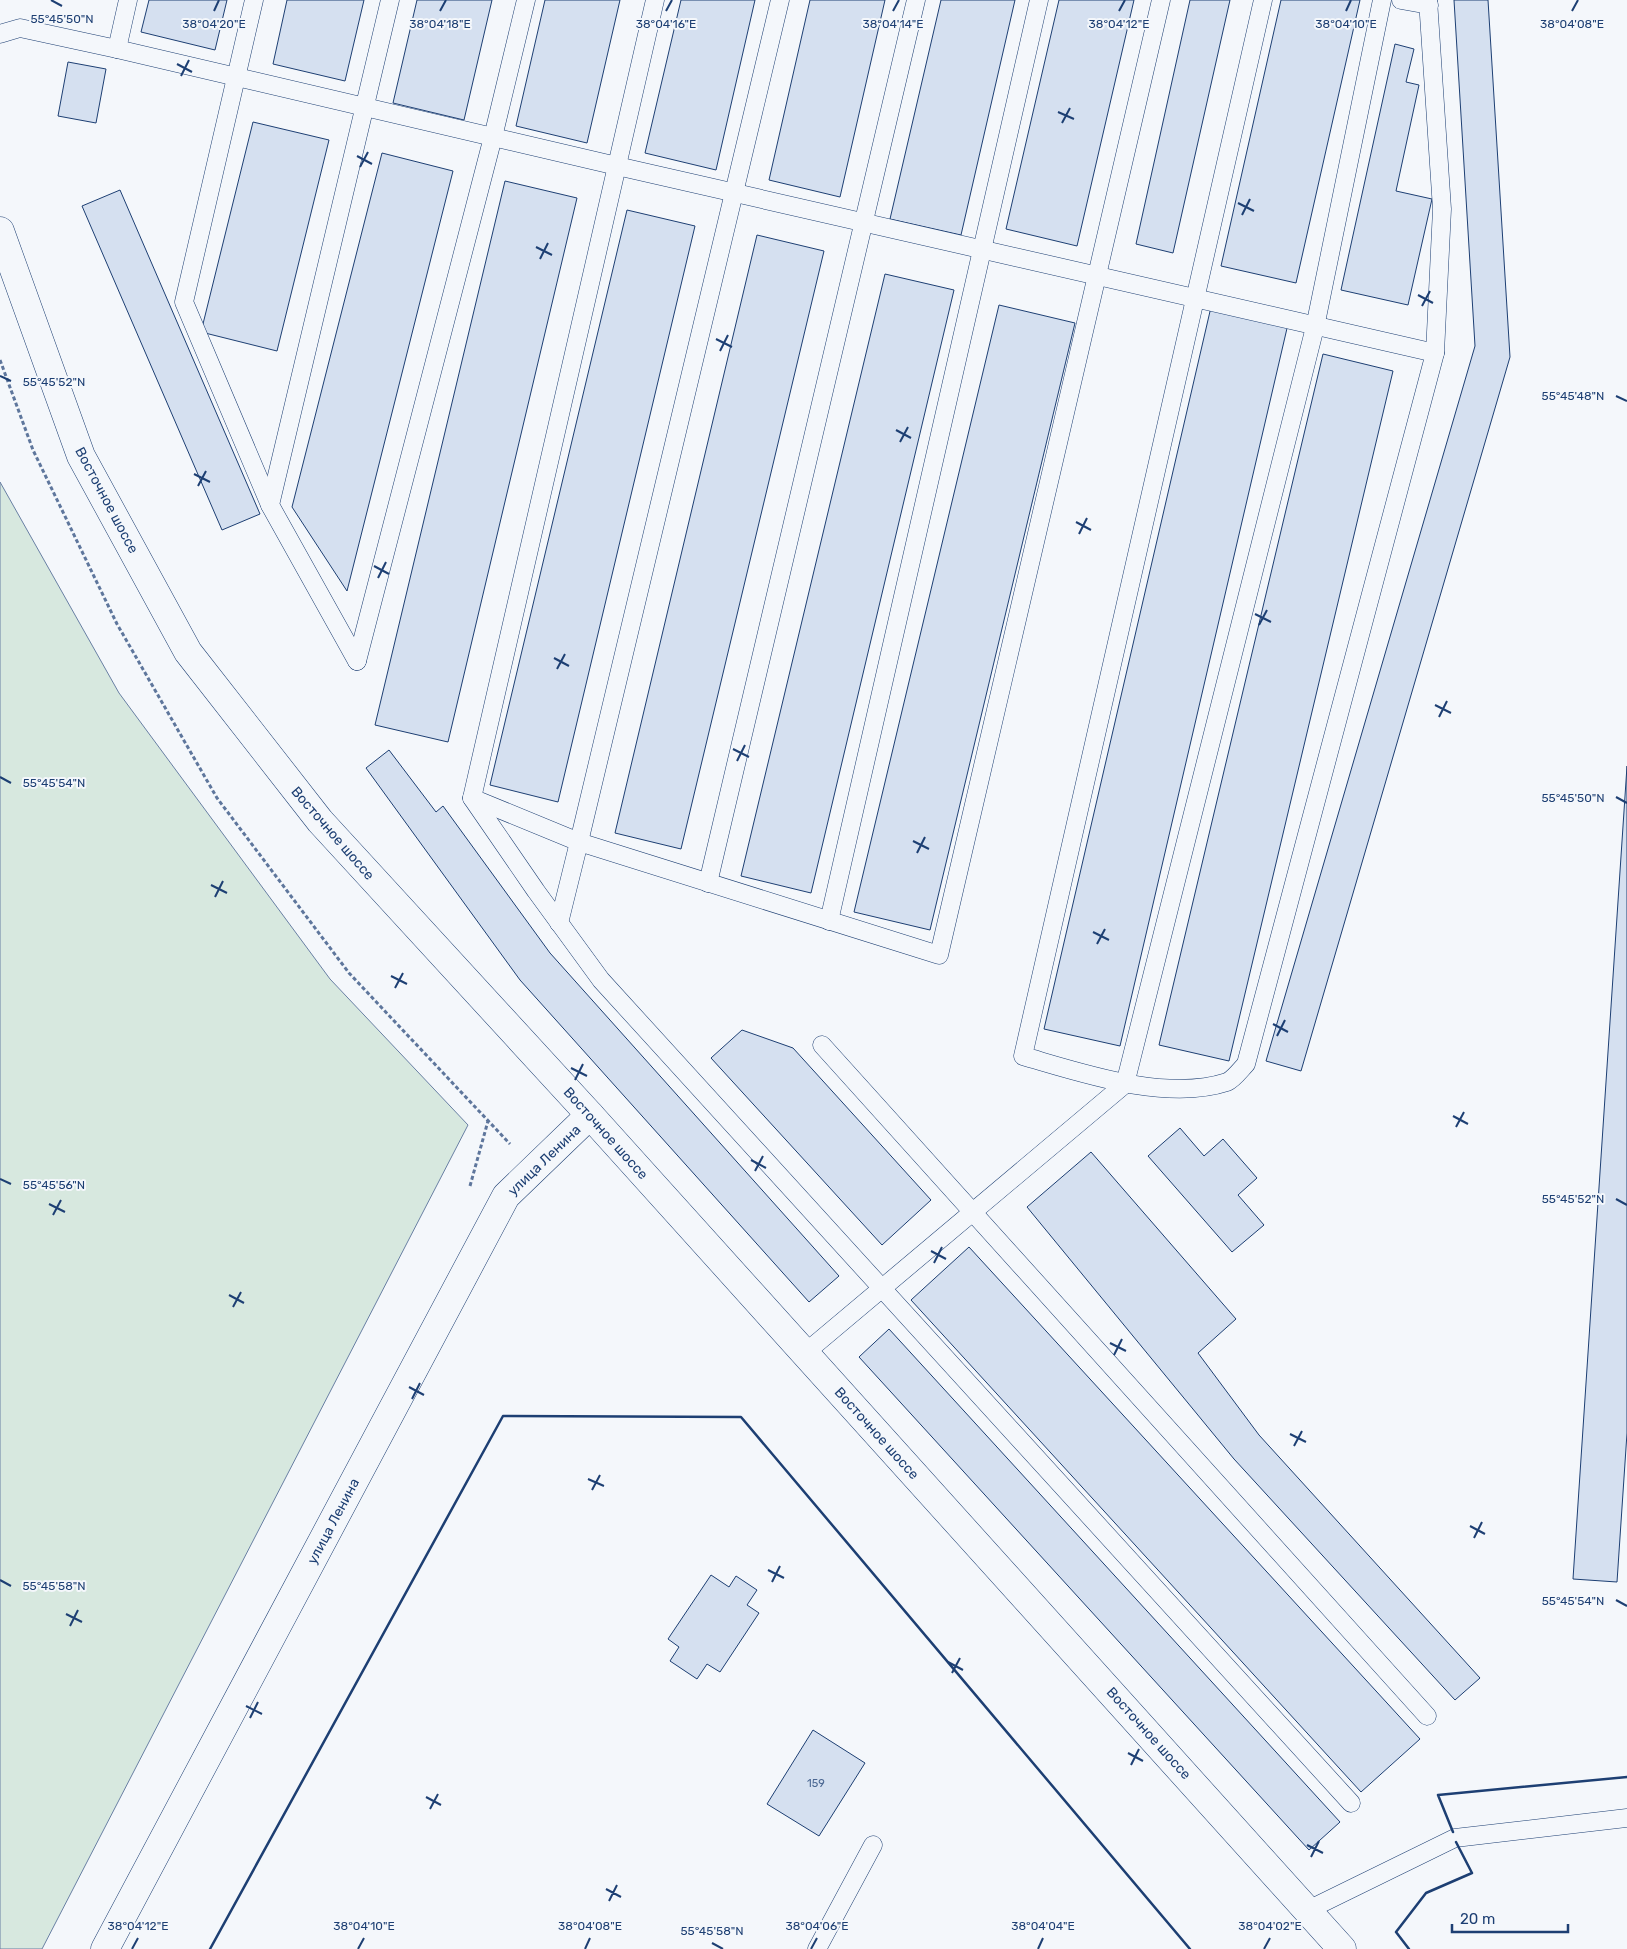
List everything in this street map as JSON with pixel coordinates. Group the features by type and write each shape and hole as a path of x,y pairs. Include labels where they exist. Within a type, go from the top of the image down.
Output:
{"main road":[{"name":"Восточное шоссе","path":"0,231 81,456 188,652 320,821 590,1115 1342,1949"},
{"name":"улица Ленина","path":"105,1949 506,1196 590,1115"}],"lane":[{"path":"117,49 128,0"},
{"path":"254,0 184,302 270,505 357,661 494,137 526,0"},
{"path":"270,505 390,0"},
{"path":"655,0 472,798 601,980 1351,1803"},
{"path":"559,923 780,0"},
{"path":"708,883 916,0"},
{"path":"829,921 1039,0"},
{"path":"472,798 579,842 939,955 1161,0"},
{"path":"1263,0 1023,1056 1124,1084 1189,1089 1229,1081 1246,1064 1435,353 1442,209 1428,2 1401,0"},
{"path":"805,1353 1124,1084 1315,327 1382,0"},
{"path":"0,34 20,28 117,49 364,108 1435,353"},
{"path":"822,1045 1427,1716"},
{"path":"1308,1910 1454,1838 1627,1818"},
{"path":"817,1949 873,1844"}],"path":[{"path":"0,360 33,450 117,624 217,798 350,973 534,1169"}],"shaded area":[{"path":"0,482 119,693 330,979 468,1125 42,1949 0,1949"}],"building":[{"path":"149,0 227,0 215,50 141,32"},
{"path":"287,0 364,0 345,81 273,64"},
{"path":"417,0 492,0 464,120 393,103"},
{"path":"545,0 620,0 587,143 516,126"},
{"path":"681,0 755,0 716,170 645,153"},
{"path":"810,0 885,0 840,197 769,180"},
{"path":"941,0 1015,0 961,235 890,219"},
{"path":"1059,0 1134,0 1077,246 1006,229"},
{"path":"1190,0 1230,0 1173,253 1136,244"},
{"path":"1281,0 1360,0 1296,283 1221,266"},
{"path":"1454,0 1488,0 1510,357 1301,1071 1266,1061 1475,346"},
{"path":"1395,44 1414,49 1406,82 1419,85 1396,191 1432,199 1408,305 1341,290"},
{"path":"68,62 106,69 96,123 58,116"},
{"path":"253,122 329,140 277,351 201,332"},
{"path":"382,153 453,171 347,591 292,507"},
{"path":"505,181 577,198 448,742 375,725"},
{"path":"120,190 260,514 222,530 82,206"},
{"path":"627,210 695,226 558,802 490,785"},
{"path":"757,235 824,251 681,849 615,833"},
{"path":"885,274 954,290 811,893 741,876"},
{"path":"999,305 1075,323 930,930 854,912"},
{"path":"1211,307 1288,324 1120,1046 1044,1029"},
{"path":"1323,354 1393,371 1229,1061 1159,1045"},
{"path":"389,750 436,812 443,806 550,953 839,1276 809,1302 520,980 366,768"},
{"path":"1627,766 1627,1433 1617,1582 1573,1579"},
{"path":"742,1030 793,1048 931,1200 882,1245 711,1058"},
{"path":"1180,1128 1204,1156 1223,1139 1257,1178 1238,1195 1264,1225 1232,1252 1148,1156"},
{"path":"1091,1152 1236,1319 1198,1353 1259,1435 1480,1678 1455,1700 1234,1459 1027,1207"},
{"path":"969,1247 1420,1739 1361,1792 911,1300"},
{"path":"889,1329 1340,1822 1309,1850 859,1357"},
{"path":"711,1575 729,1587 736,1576 757,1590 747,1605 759,1613 720,1672 707,1664 697,1679 670,1661 679,1647 668,1639"},
{"path":"813,1730 865,1763 819,1836 767,1804"}],"wall":[{"path":"210,1949 503,1416 741,1417 1190,1949"},
{"path":"1453,1832 1438,1795 1627,1777"},
{"path":"1409,1949 1396,1932 1426,1893 1472,1873 1456,1842"}]}
